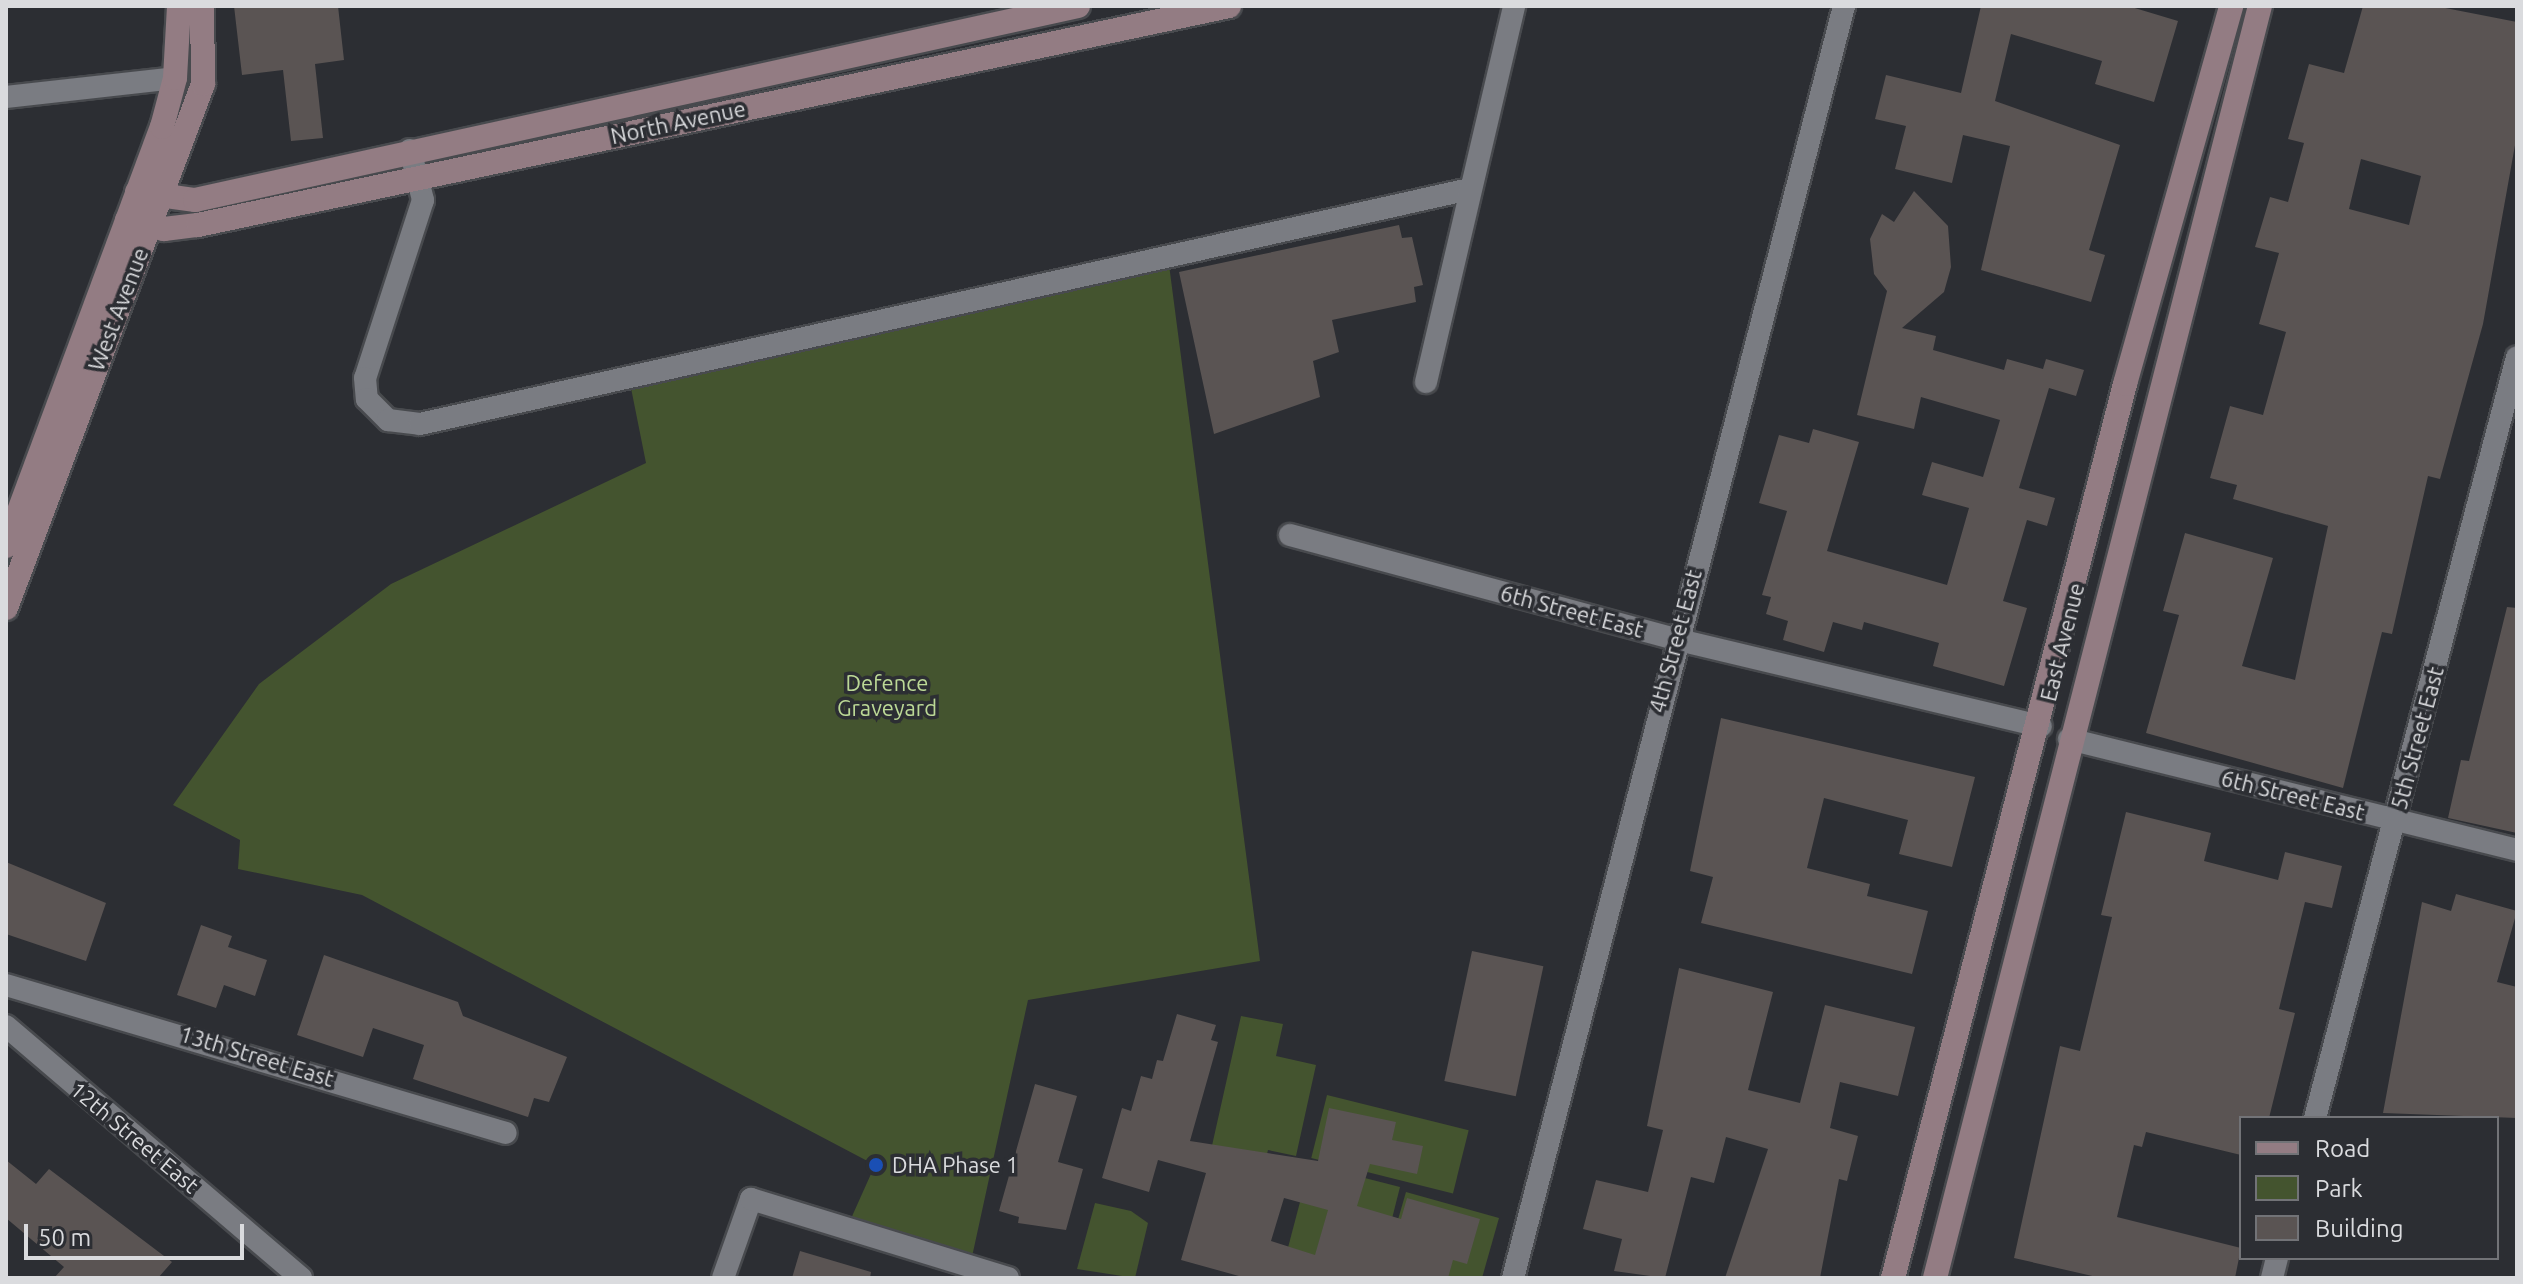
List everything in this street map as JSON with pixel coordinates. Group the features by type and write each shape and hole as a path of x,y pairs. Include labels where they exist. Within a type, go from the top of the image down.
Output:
{"street":[{"name":"West Avenue","path":"149,196 175,78 179,6"},
{"name":"West Avenue","path":"6,546 149,196 203,84 202,6"},
{"name":"North Avenue","path":"149,196 195,200 410,150 1078,6"},
{"name":"North Avenue","path":"138,224 198,225 1229,6"},
{"path":"1426,382 1465,190 1514,6"},
{"name":"4th Street East","path":"1513,1278 1675,639 1844,6"},
{"name":"East Avenue","path":"1893,1278 2041,726 2125,384 2231,6"},
{"name":"East Avenue","path":"1935,1278 2069,739 2260,6"},
{"path":"6,97 175,78"},
{"path":"410,150 423,200 365,378 367,399 388,420 420,424 1465,190"},
{"name":"West Avenue","path":"6,608 138,224"},
{"name":"5th Street East","path":"2316,1116 2517,357"},
{"name":"6th Street East","path":"1290,535 1675,639 2041,726"},
{"name":"6th Street East","path":"2069,739 2517,850"},
{"name":"13th Street East","path":"6,985 506,1133"},
{"name":"12th Street East","path":"6,1026 301,1278"},
{"path":"723,1278 751,1199 1008,1278"}],"green space":[{"name":"Defence Graveyard","path":"1168,257 1260,961 1028,1000 970,1266 849,1223 875,1165 362,895 238,869 240,840 173,805 259,684 391,584 646,463 629,378"},
{"path":"1241,1016 1283,1024 1276,1056 1316,1065 1296,1156 1268,1150 1266,1158 1209,1159"},
{"path":"1327,1095 1469,1130 1453,1193 1311,1158"},
{"path":"1310,1164 1400,1187 1378,1274 1280,1278"},
{"path":"1406,1192 1499,1218 1482,1278 1381,1278"},
{"path":"1095,1203 1131,1211 1148,1223 1135,1278 1077,1269"}],"building":[{"path":"234,6 338,6 344,60 315,64 323,138 291,141 283,70 242,75"},
{"path":"1981,6 2128,6 2178,21 2154,102 2095,84 2102,61 2011,34 1995,101 2120,145 2089,250 2105,255 2091,302 1981,270 2010,146 1963,135 1952,183 1895,169 1906,126 1875,119 1886,75 1961,93"},
{"path":"2363,6 2435,6 2517,22 2517,134 2483,324 2440,479 2428,476 2392,634 2382,632 2343,788 2146,733 2179,615 2163,611 2185,533 2273,558 2242,666 2295,680 2328,526 2233,499 2237,485 2210,478 2230,406 2263,415 2286,332 2259,324 2279,253 2255,247 2270,197 2288,202 2304,143 2288,139 2309,64 2344,73","holes":["2361,159 2421,176 2409,225 2349,209"]},
{"path":"1914,191 1948,226 1951,267 1944,292 1902,328 1936,336 1933,350 2004,370 2007,359 2043,369 2046,359 2084,370 2076,396 2049,388 2019,488 2055,498 2047,526 2027,520 2003,601 2027,608 2004,686 1933,666 1939,643 1864,622 1862,630 1833,622 1824,652 1783,640 1788,621 1766,614 1771,597 1762,595 1787,511 1759,503 1779,435 1809,443 1813,429 1859,442 1827,551 1947,585 1969,508 1922,495 1932,462 1983,477 2000,420 1921,397 1914,429 1857,415 1887,291 1874,274 1870,239 1882,214 1894,222"},
{"path":"1399,225 1402,238 1412,237 1423,285 1414,287 1416,302 1332,320 1339,352 1313,361 1320,397 1214,434 1179,272"},
{"path":"2507,607 2517,608 2517,833 2448,818 2461,760 2469,761"},
{"path":"1721,718 1975,777 1952,867 1899,854 1908,820 1824,798 1807,868 1870,884 1867,896 1928,911 1912,974 1701,923 1713,877 1690,871"},
{"path":"2126,812 2211,833 2204,861 2278,880 2285,852 2342,866 2332,908 2305,902 2279,1009 2295,1013 2269,1116 2239,1116 2239,1155 2146,1132 2142,1147 2134,1145 2117,1217 2239,1248 2235,1278 2101,1278 2014,1258 2060,1046 2080,1051 2112,917 2101,915"},
{"path":"6,862 106,903 86,961 6,934"},
{"path":"2456,894 2517,911 2497,982 2517,987 2517,1118 2383,1113 2422,902 2451,911"},
{"path":"201,925 232,936 228,947 267,960 255,996 224,985 216,1008 177,995"},
{"path":"1472,951 1543,966 1516,1096 1444,1081"},
{"path":"324,955 458,1002 463,1016 567,1057 549,1102 534,1098 528,1117 413,1079 424,1045 373,1028 363,1057 297,1035"},
{"path":"1679,968 1773,992 1748,1090 1800,1103 1825,1005 1915,1027 1898,1096 1840,1082 1830,1128 1858,1136 1847,1181 1839,1179 1820,1278 1725,1278 1768,1149 1726,1137 1714,1183 1691,1177 1665,1278 1614,1271 1622,1239 1583,1229 1596,1180 1648,1192 1663,1130 1647,1126"},
{"path":"1177,1014 1216,1025 1211,1040 1218,1042 1190,1141 1318,1161 1329,1108 1396,1122 1392,1140 1423,1146 1417,1174 1370,1164 1357,1206 1401,1219 1407,1198 1480,1219 1467,1264 1453,1260 1448,1278 1246,1278 1181,1260 1206,1173 1158,1160 1149,1192 1102,1178 1122,1108 1131,1111 1141,1076 1152,1079 1157,1060 1163,1061","holes":["1284,1198 1328,1210 1315,1255 1271,1241"]},
{"path":"1035,1084 1077,1096 1058,1162 1083,1169 1066,1230 1018,1223 1019,1217 999,1211"},
{"path":"6,1160 36,1184 49,1169 172,1262 158,1278 54,1278 64,1267 6,1218"},
{"path":"800,1251 871,1272 870,1278 792,1278"}],"place":[{"name":"DHA Phase 1","path":"876,1165"}]}
